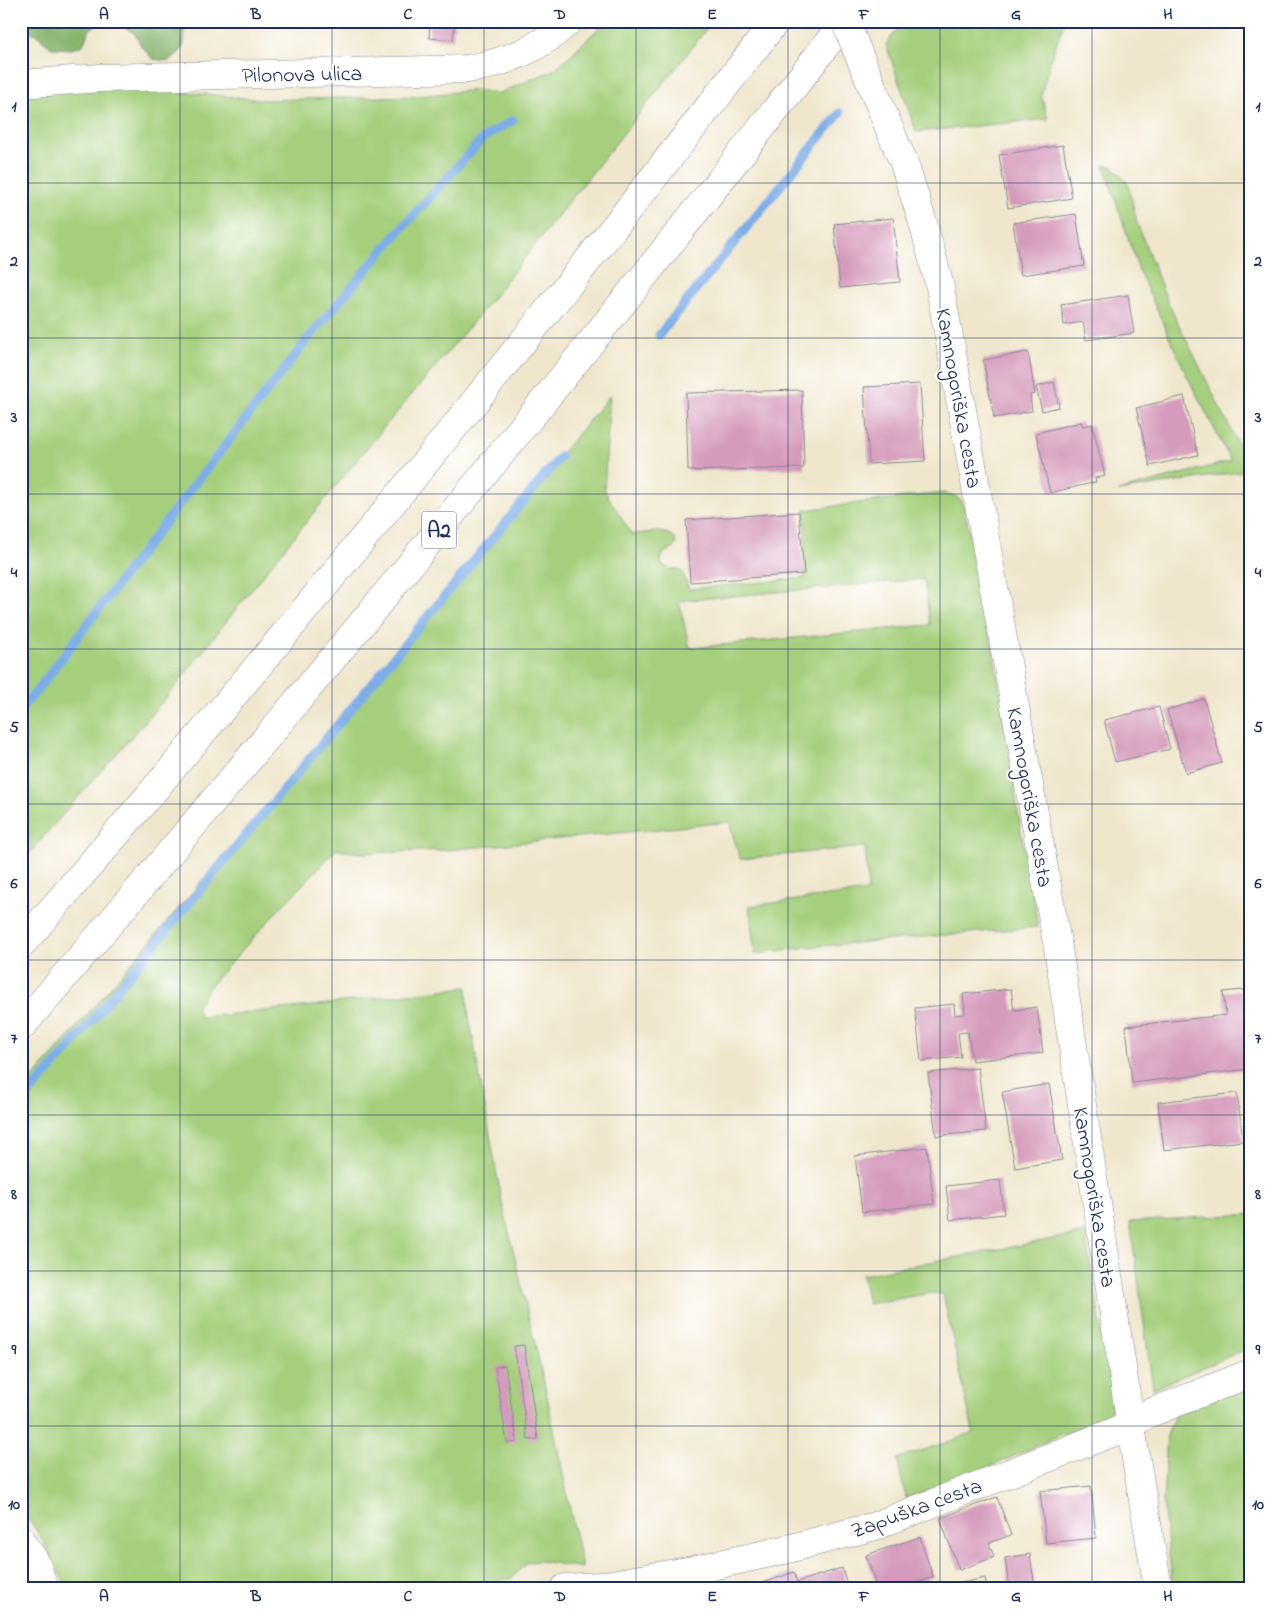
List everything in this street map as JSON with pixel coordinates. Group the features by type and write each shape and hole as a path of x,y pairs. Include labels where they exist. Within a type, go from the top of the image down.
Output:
{"main road":[{"name":"Pilonova ulica","path":"21,84 100,78 468,69 499,63 516,57 546,40 569,21"},
{"name":"A2","path":"21,944 229,699 438,446 545,315 776,21"},
{"name":"A2","path":"21,1028 123,910 466,498 629,297 845,21"},
{"name":"Kamnogoriška cesta","path":"845,21 897,147 924,226 940,286 1058,948 1158,1588"},
{"name":"Zapuška cesta","path":"565,1588 600,1586 693,1570 788,1549 875,1526 1063,1452 1150,1413 1251,1372"},
{"path":"21,1540 35,1561 44,1588"}],"green space":[{"path":"21,21 102,21 90,29 83,45 72,49 51,48 34,34 21,30"},
{"path":"107,21 183,21 184,45 179,53 168,61 153,59 142,47 134,33 119,24"},
{"path":"602,21 713,21 479,315 271,565 166,698 21,864 21,94 119,86 265,100 419,96 475,90 499,93 554,70 598,29"},
{"path":"904,21 1065,21 1051,58 1041,95 1048,119 916,132 886,44"},
{"path":"1104,166 1112,166 1128,183 1137,223 1168,303 1251,470 1118,491 1231,461 1188,378 1140,273"},
{"path":"610,395 604,490 632,535 660,532 675,538 676,544 673,549 665,552 661,558 662,565 670,569 679,569 683,573 689,589 805,578 805,510 945,493 955,496 962,501 988,622 1020,826 1035,902 1037,927 809,947 755,954 749,906 868,891 865,847 740,859 729,822 448,850 364,853 336,850 280,908 209,987 196,1008 201,1017 467,987 468,1010 501,1198 547,1396 582,1568 541,1561 527,1562 511,1579 426,1588 67,1588 40,1536 21,1513 21,1092 381,672","holes":["924,579 930,625 690,648 679,602"]},
{"path":"1251,1214 1251,1347 1153,1389 1130,1222"},
{"path":"1085,1233 1113,1397 1112,1409 1105,1419 1060,1435 962,1480 906,1498 897,1459 973,1432 943,1294 931,1293 868,1304 862,1275"},
{"path":"1251,1381 1251,1588 1173,1588 1163,1502 1167,1434 1175,1415"},
{"path":"21,1561 30,1588 21,1588"}],"building":[{"path":"430,21 455,21 453,40 429,38"},
{"path":"1063,145 1072,198 1008,208 999,155"},
{"path":"1076,214 1084,266 1021,275 1013,223"},
{"path":"893,218 900,282 840,288 834,224"},
{"path":"1128,295 1134,333 1086,340 1083,322 1064,325 1061,305"},
{"path":"1028,352 1035,394 1030,395 1032,411 994,418 983,360"},
{"path":"1054,382 1059,407 1042,411 1036,387"},
{"path":"920,384 925,461 869,464 864,387"},
{"path":"802,390 804,468 688,471 686,393"},
{"path":"1184,396 1198,455 1150,466 1136,408"},
{"path":"1081,422 1083,426 1092,424 1105,476 1095,478 1096,482 1050,493 1036,433"},
{"path":"799,512 804,574 690,582 686,520"},
{"path":"1204,699 1222,763 1186,773 1167,710"},
{"path":"1159,707 1170,749 1115,762 1104,720"},
{"path":"1011,989 1014,1010 1037,1007 1043,1053 972,1061 968,1032 958,1033 961,1057 921,1061 915,1008 954,1004 955,1015 965,1014 963,994"},
{"path":"1251,989 1251,1069 1132,1083 1126,1026 1226,1015 1223,992"},
{"path":"978,1068 986,1131 936,1136 928,1073"},
{"path":"1049,1084 1062,1160 1015,1168 1002,1092"},
{"path":"1237,1093 1243,1141 1164,1150 1158,1102"},
{"path":"927,1147 934,1204 862,1212 855,1156"},
{"path":"1000,1180 1004,1214 950,1220 946,1186"},
{"path":"524,1345 538,1439 528,1440 514,1346"},
{"path":"505,1365 517,1442 507,1443 495,1367"},
{"path":"1091,1486 1096,1538 1046,1543 1040,1491"},
{"path":"997,1497 1011,1535 989,1543 994,1557 959,1570 940,1518"},
{"path":"920,1537 933,1577 901,1588 877,1588 866,1555"},
{"path":"1030,1554 1035,1588 1009,1588 1005,1558"},
{"path":"842,1568 848,1588 749,1588 794,1572 797,1582"},
{"path":"985,1578 987,1588 962,1588 961,1583"}],"waterway":[{"path":"659,335 840,113"},
{"path":"21,709 311,335 402,228 482,139 513,120"},
{"path":"21,1103 59,1060 561,456"}]}
